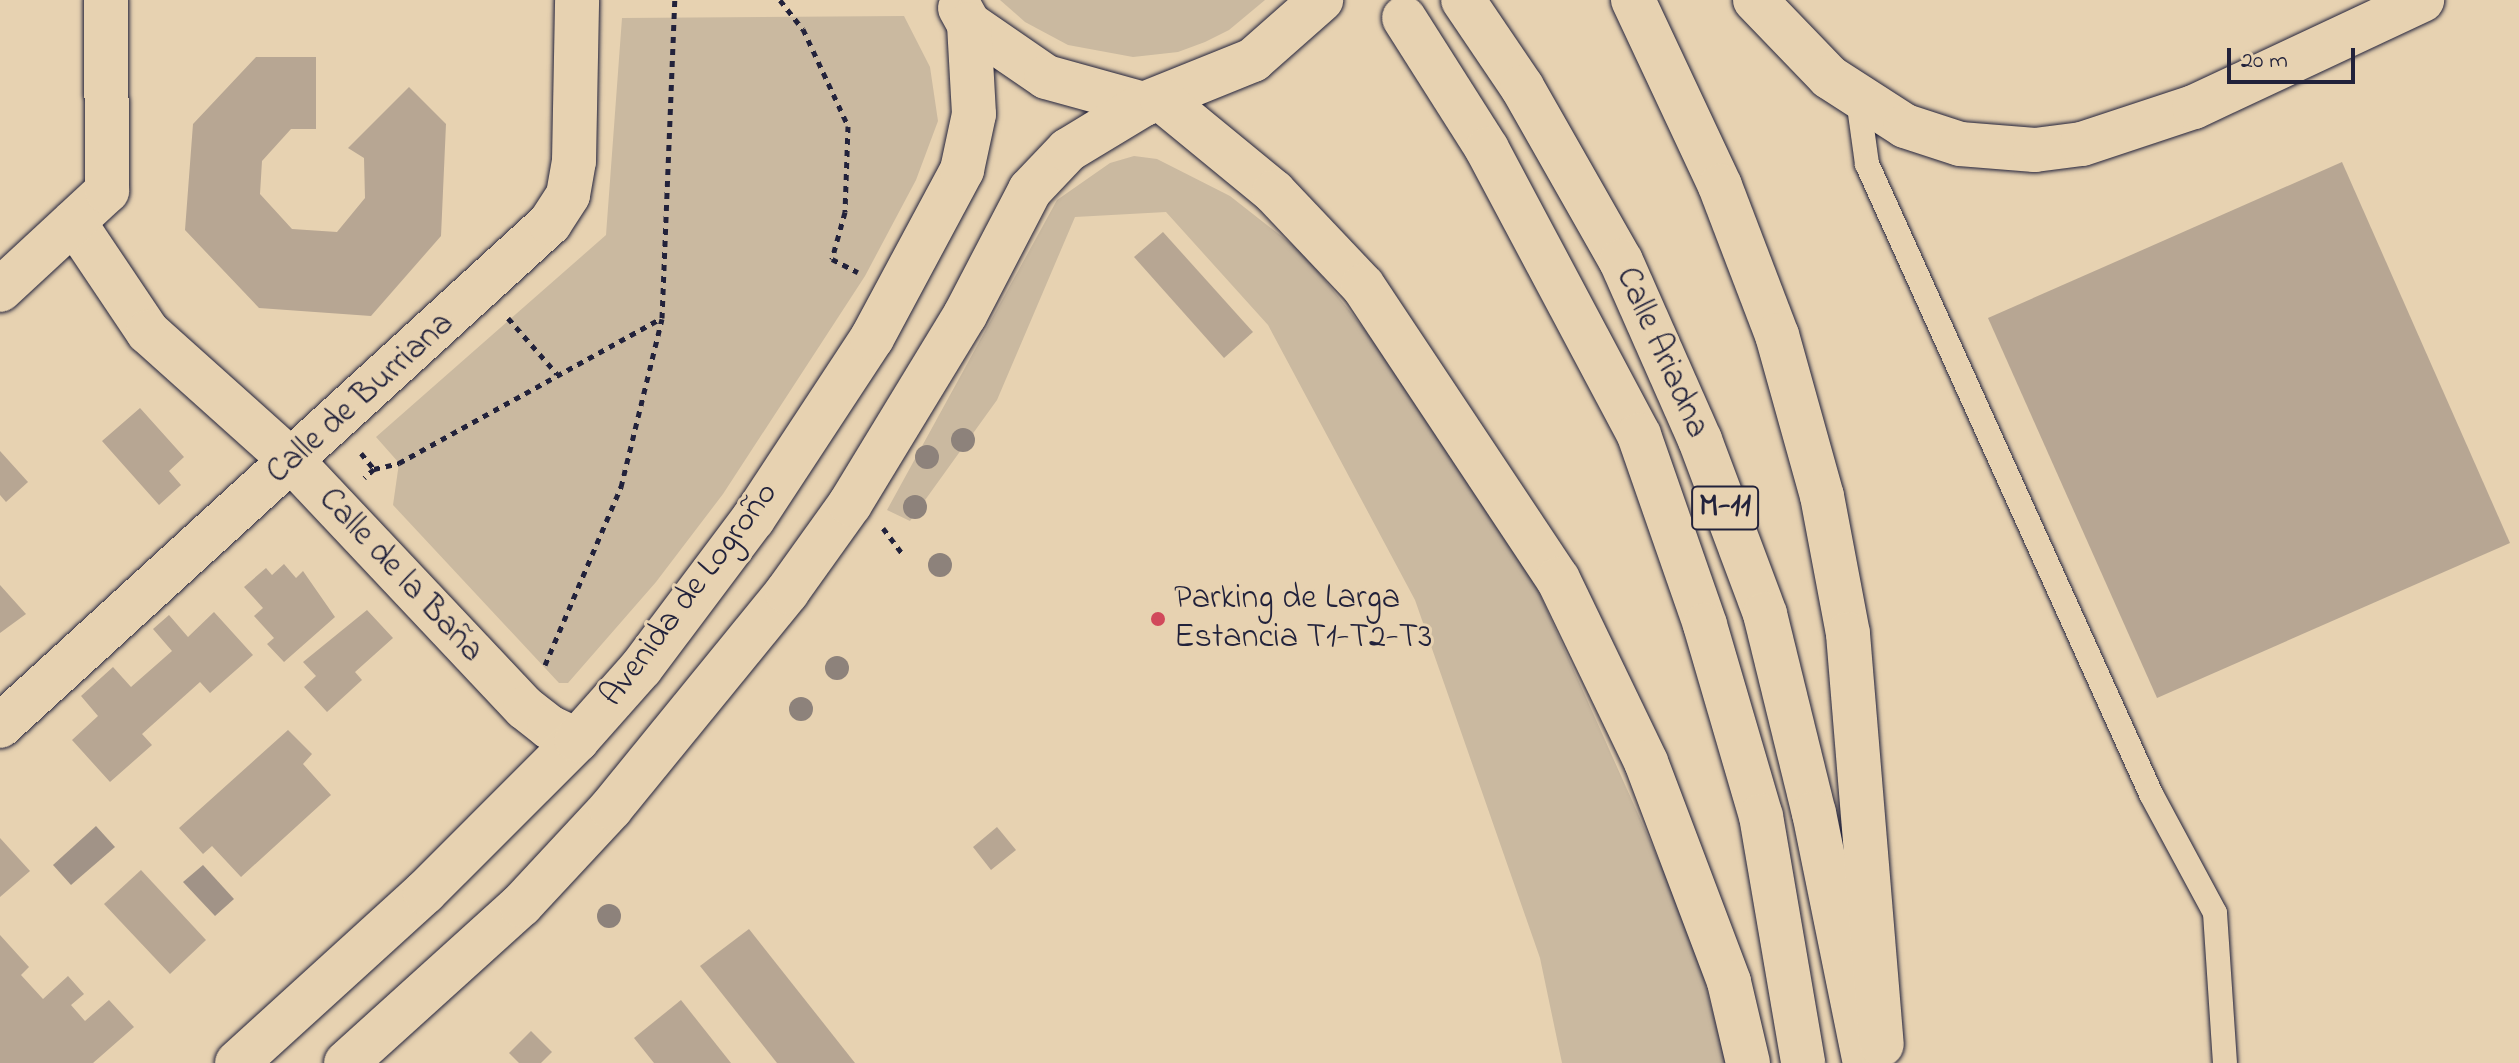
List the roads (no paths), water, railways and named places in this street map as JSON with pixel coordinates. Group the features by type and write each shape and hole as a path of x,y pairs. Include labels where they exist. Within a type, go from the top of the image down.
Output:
{"main road":[{"path":"0,290 107,191 106,0"},
{"name":"Calle de Burriana","path":"0,726 293,462 550,223 568,195 574,161 577,0"},
{"name":"Avenida de Logroño","path":"346,1063 521,905 611,808 787,592 904,418 1030,190 1068,150 1153,102 1253,60 1321,0"},
{"name":"Calle Ariadna","path":"1463,0 1522,87 1621,261 1700,440 1765,614 1814,813 1865,1063"},
{"path":"1633,0 1720,186 1777,335 1822,496 1848,634 1882,995 1882,1063"},
{"path":"1755,0 1829,77 1858,99 1905,126 1960,144 2035,150 2082,144 2194,107 2422,0"},
{"path":"962,12 1046,77 1153,102 1274,192 1363,286 1558,579 1646,762 1729,982 1748,1063"},
{"name":"Avenida de Logroño","path":"237,1063 425,892 577,740 641,668 753,519 878,327 962,170 974,114 962,12"},
{"name":"Calle Ariadna","path":"1404,18 1487,149 1639,435 1705,625 1761,816 1803,1063"},
{"name":"Calle de la Baña","path":"74,222 148,332 293,462 525,708 549,727 577,740"},
{"name":"Avenida de Logroño","path":"378,1063 402,1014"}],"lane":[{"path":"1858,99 1867,164 2151,794 2215,913 2225,1063"}],"place":[{"name":"Parking de Larga Estancia T1-T2-T3","path":"1158,619"}]}
